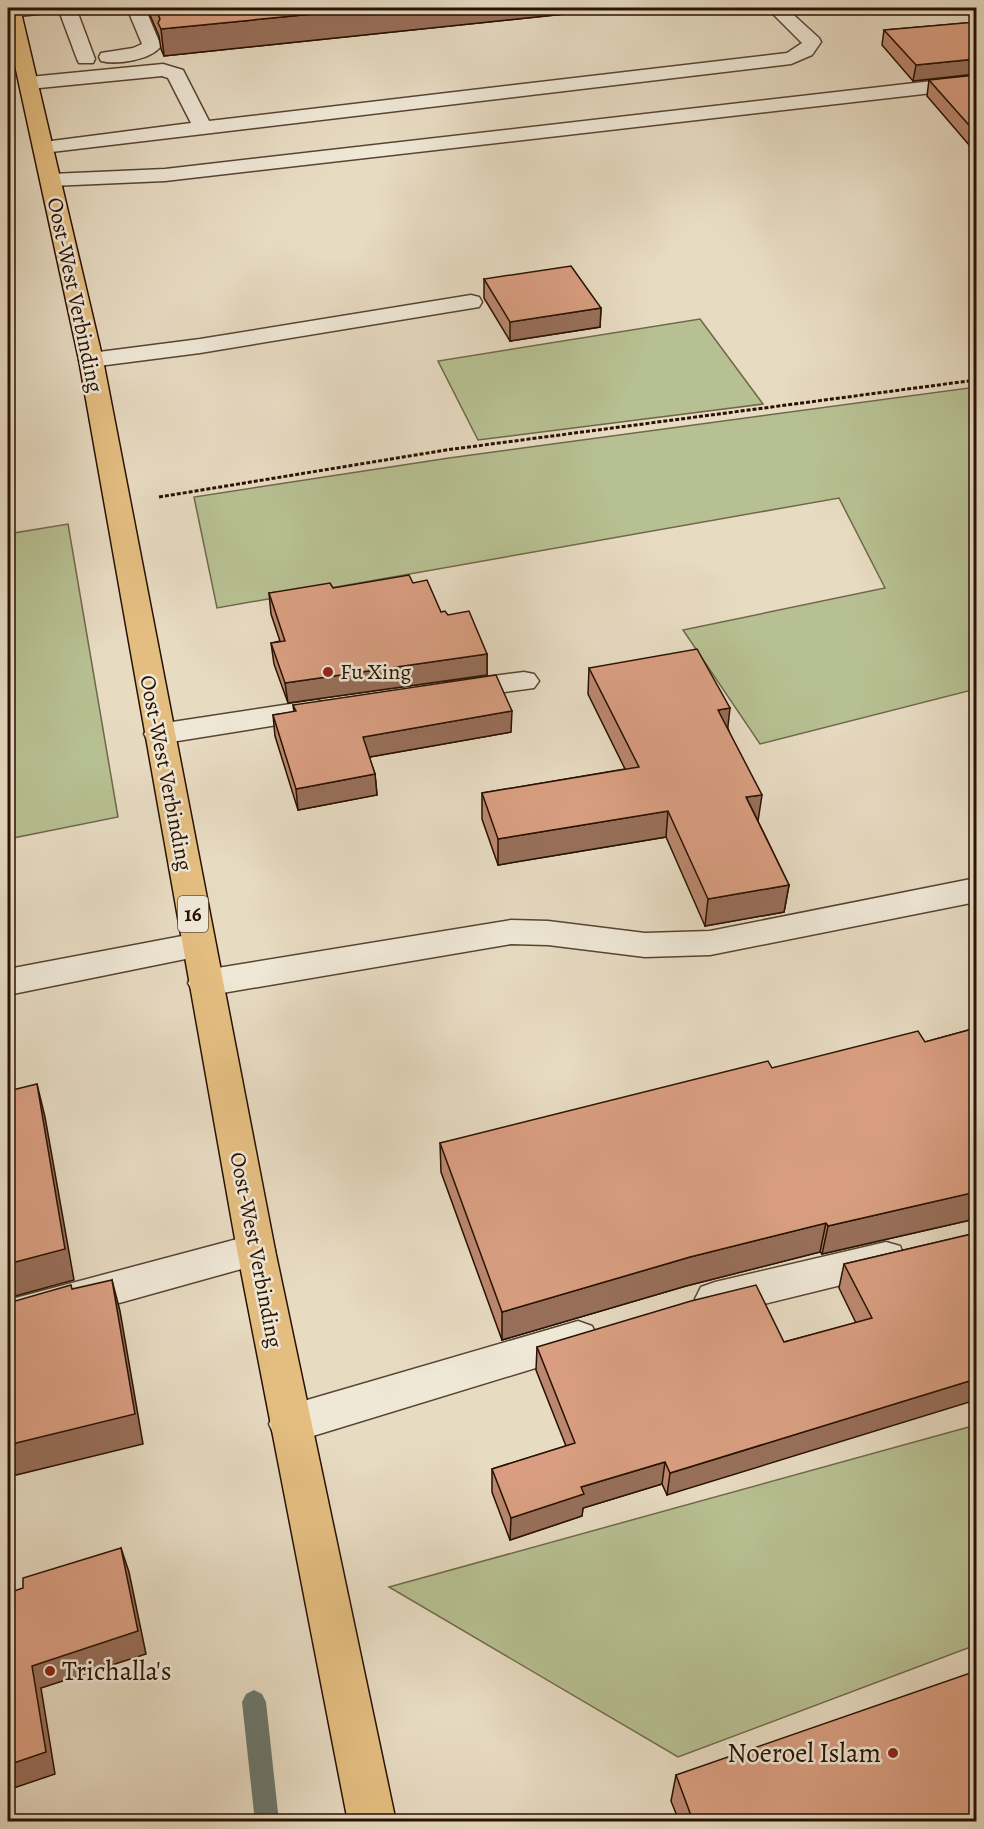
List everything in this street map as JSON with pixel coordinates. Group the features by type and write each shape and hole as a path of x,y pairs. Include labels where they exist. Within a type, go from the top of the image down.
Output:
{"main road":[{"name":"Oost-West Verbinding","path":"18,54 51,180 91,360 256,1250 372,1821"}],"lane":[{"path":"18,54 48,8"},
{"path":"68,8 86,59"},
{"path":"18,54 86,59 137,52 152,46 136,8"},
{"path":"43,147 791,58 805,51 812,42 776,8"},
{"path":"18,54 163,69 176,74 203,128"},
{"path":"51,180 165,175 976,82"},
{"path":"91,360 200,346 471,302"},
{"path":"429,694 524,681"},
{"path":"159,734 346,706"},
{"path":"205,983 512,932 548,933 645,945 710,943 976,890"},
{"path":"8,982 198,945"},
{"path":"8,1317 256,1250"},
{"path":"676,1309 919,1251"},
{"path":"290,1424 608,1329"}],"path":[{"path":"116,504 446,450 976,380"}],"green space":[{"path":"700,319 763,404 478,440 438,361"},
{"path":"976,387 976,689 760,744 683,630 885,588 839,498 217,608 194,497 449,458"},
{"path":"68,524 118,817 8,839 8,534"},
{"path":"976,1425 976,1645 678,1757 389,1587"}],"building":[{"path":"155,8 374,8 161,29"},
{"path":"976,22 976,59 916,65 884,30"},
{"path":"976,75 976,133 929,80"},
{"path":"571,266 601,308 510,322 484,279"},
{"path":"409,575 413,583 427,580 441,612 445,611 448,615 469,611 487,654 285,683 271,643 285,641 269,593 330,583 333,588"},
{"path":"697,649 730,708 718,710 762,795 746,797 789,885 708,899 668,811 498,839 482,793 639,767 589,668"},
{"path":"496,675 512,711 363,737 375,774 296,789 273,715 296,711 293,705"},
{"path":"976,1028 976,1192 828,1226 826,1223 690,1257 502,1312 440,1143 768,1061 772,1068 918,1031 925,1042"},
{"path":"37,1084 65,1249 8,1264 8,1091"},
{"path":"976,1233 976,1379 670,1473 665,1462 581,1487 584,1494 511,1518 492,1469 575,1443 537,1347 691,1301 756,1285 784,1342 872,1318 844,1264"},
{"path":"112,1280 135,1414 8,1445 8,1303 71,1285 72,1289"},
{"name":"Trichalla's","path":"121,1548 138,1631 32,1666 46,1752 8,1765 8,1593 23,1588 23,1578"},
{"name":"Noeroel Islam","path":"976,1671 976,1821 693,1821 676,1775"}],"waterway":[{"path":"254,1702 267,1822"}],"place":[{"name":"Fu Xing","path":"328,672"},
{"name":"Trichalla's","path":"50,1671"},
{"name":"Noeroel Islam","path":"893,1753"}]}
